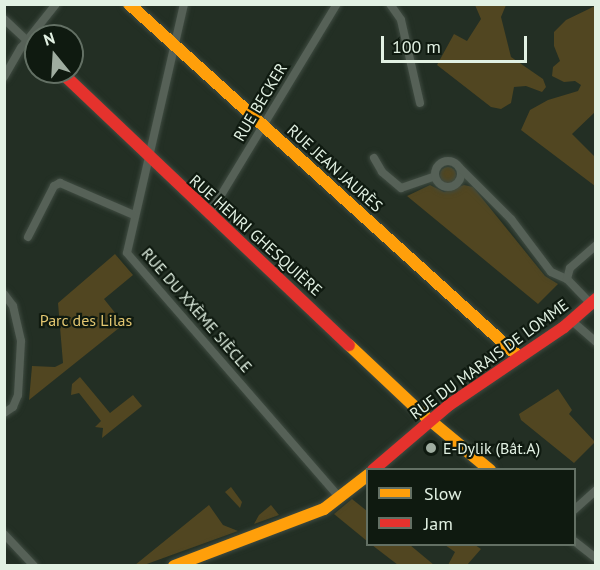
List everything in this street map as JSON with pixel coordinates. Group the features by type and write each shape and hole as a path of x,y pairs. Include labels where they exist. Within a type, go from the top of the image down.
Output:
{"street":[{"path":"40,24 56,4"},
{"name":"RUE JEAN JAURÈS","path":"129,4 519,357"},
{"name":"RUE DU XXÈME SIÈCLE","path":"184,4 127,249 130,257 340,498"},
{"name":"RUE BECKER","path":"209,215 336,4"},
{"path":"390,4 401,20 420,103"},
{"path":"4,19 24,37"},
{"path":"4,77 24,45"},
{"name":"RUE HENRI GHESQUIÈRE","path":"73,84 209,215 430,421 488,468"},
{"path":"374,158 382,172 401,188 435,176"},
{"path":"459,167 461,176 454,186 442,186 435,176 437,167 444,162 459,167 496,203 551,272 567,279 593,301"},
{"path":"28,237 54,186 60,183 134,215"},
{"path":"567,279 570,268 596,244"},
{"path":"4,294 13,306 21,340 18,395 13,407 4,413"},
{"name":"RUE DU MARAIS DE LOMME","path":"376,468 430,421 572,321 593,301"},
{"path":"572,321 596,342"},
{"path":"174,566 324,509 366,477"},
{"path":"576,508 596,490"},
{"path":"4,534 34,566"},
{"path":"576,543 596,558"}],"green space":[{"path":"475,5 506,5 501,17 511,57 543,79 546,87 542,92 526,86 514,87 511,103 501,109 491,107 437,65 454,34 467,41 481,19"},
{"path":"595,6 595,112 572,134 595,157 595,186 521,130 530,110 548,100 578,91 581,85 575,81 564,82 552,76 553,67 560,61 554,46 554,32 566,20"},
{"path":"448,167 456,175 448,183 440,175"},
{"path":"430,185 444,192 464,185 473,187 545,276 558,284 538,304 407,196"},
{"name":"Parc des Lilas","path":"115,254 133,275 104,299 124,324 29,400 32,366 55,367 63,363 58,303"},
{"path":"80,377 110,413 133,395 142,406 102,438 103,428 95,427 101,421 79,393 71,395 72,384"},
{"path":"558,389 572,410 569,414 595,442 574,463 521,420 519,414"},
{"path":"231,487 242,502 240,508 225,492"},
{"path":"352,499 366,510 366,540 334,514"},
{"path":"209,505 223,525 238,531 144,565 135,565"},
{"path":"271,505 279,515 254,524 259,515"},
{"path":"373,546 411,546 434,565 398,565"},
{"path":"446,546 476,546 481,549 467,565 448,565 455,552"}],"traffic: slow":[{"path":"129,4 519,357"},
{"path":"349,345 420,412 488,468"},
{"path":"174,566 324,509 366,477"}],"traffic: jam":[{"path":"74,84 349,345"},
{"path":"375,468 449,405 564,327 596,299"}],"place":[{"name":"E-Dylik (Bât.A)","path":"431,448"}]}
